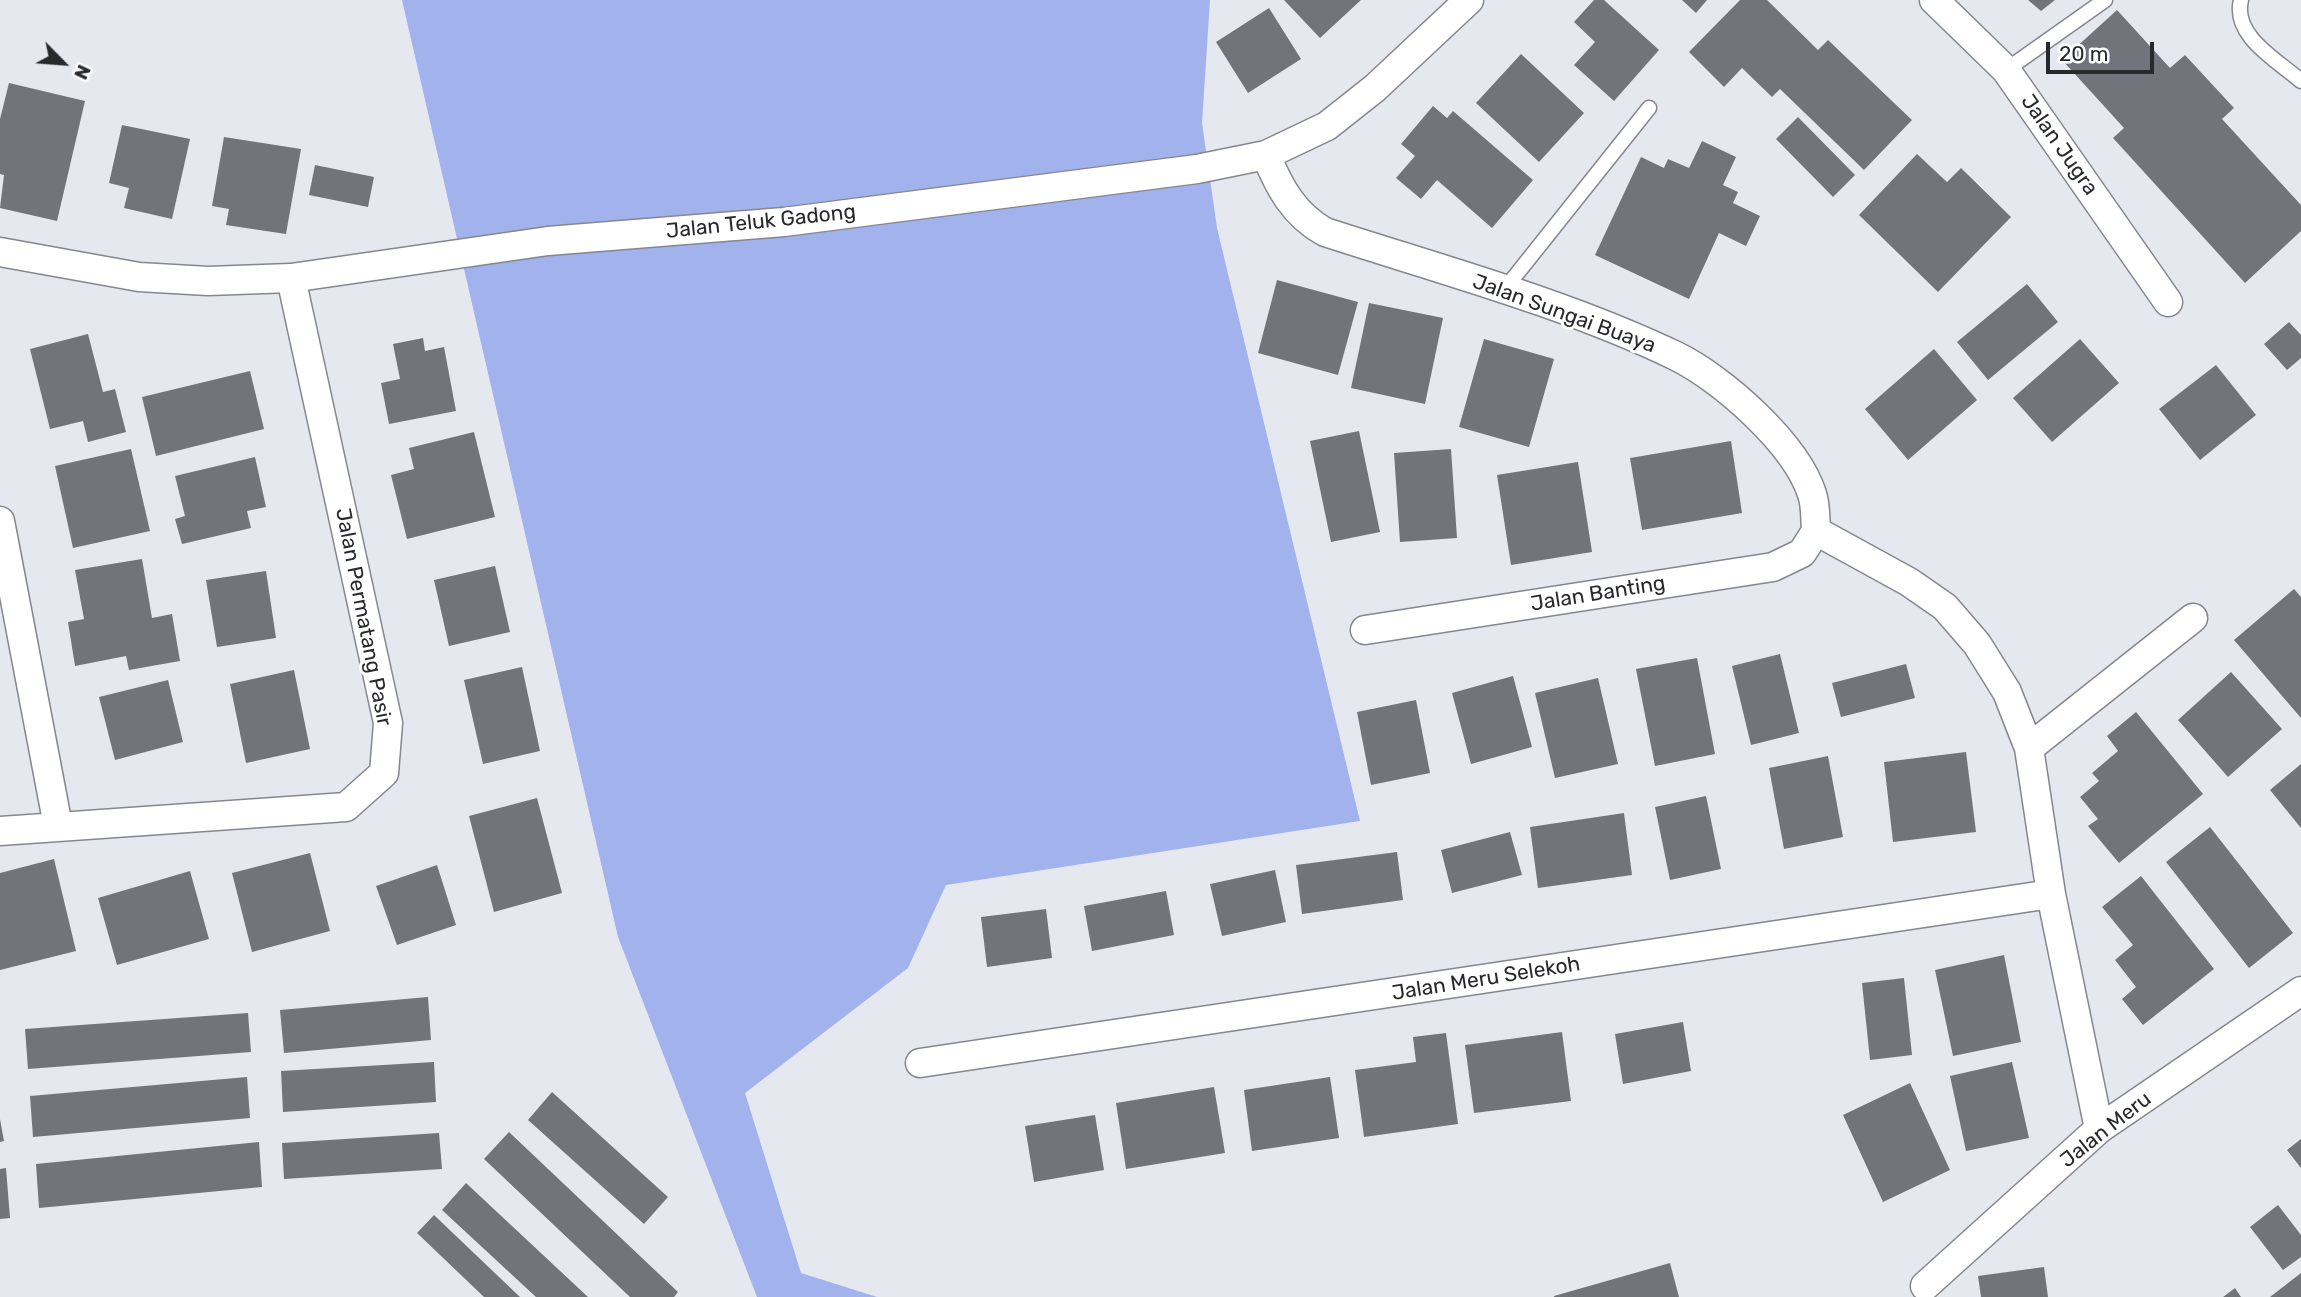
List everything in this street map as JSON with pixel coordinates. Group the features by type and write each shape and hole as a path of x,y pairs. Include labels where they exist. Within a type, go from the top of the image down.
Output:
{"street":[{"name":"Jalan Teluk Gadong","path":"0,252 139,277 208,281 291,278 548,241 784,222 1197,169 1266,155 1327,126 1375,88 1469,0"},
{"name":"Jalan Jugra","path":"1934,0 2006,70 2168,302"},
{"name":"Jalan Sungai Buaya","path":"1266,155 1277,182 1292,206 1310,224 1325,232 1504,290 1678,357 1731,393 1797,463 1813,495 1816,531"},
{"name":"Jalan Permatang Pasir","path":"0,831 346,807 384,773 388,723 291,278"},
{"path":"0,521 58,826"},
{"path":"1816,531 1909,582 1945,607 1977,645 2007,691 2029,748 2051,894 2099,1129"},
{"name":"Jalan Banting","path":"1365,629 1773,567 1802,553 1816,531"},
{"path":"2029,748 2193,618"},
{"name":"Jalan Meru Selekoh","path":"920,1063 2051,894"},
{"name":"Jalan Meru","path":"1925,1286 2099,1129 2301,991"}],"lane":[{"path":"2006,70 2105,0"},
{"path":"2241,0 2239,18 2248,35 2301,81"},
{"path":"1504,290 1649,107"}],"shaded area":[{"path":"402,0 1210,0 1202,123 1217,228 1360,821 946,885 908,968 745,1093 801,1273 877,1297 757,1297 618,937"}],"building":[{"path":"1284,0 1361,0 1320,38"},
{"path":"1594,0 1604,0 1659,50 1614,101 1574,65 1595,42 1574,22"},
{"path":"1682,0 1707,0 1696,13"},
{"path":"1740,0 1767,0 1818,50 1828,40 1912,120 1864,170 1780,89 1772,97 1742,68 1724,87 1689,52"},
{"path":"2028,0 2055,0 2041,11"},
{"path":"1269,8 1301,59 1248,93 1216,42"},
{"path":"2117,10 2170,68 2185,55 2234,108 2222,119 2301,205 2301,231 2245,283 2113,138 2124,128 2062,60"},
{"path":"1521,54 1584,113 1539,162 1476,103"},
{"path":"9,83 85,101 57,221 0,208 4,175 0,174 0,119"},
{"path":"1433,106 1447,118 1453,111 1533,180 1492,228 1437,180 1421,199 1396,178 1415,156 1401,144"},
{"path":"1798,117 1855,175 1833,197 1776,139"},
{"path":"122,125 190,139 172,219 124,208 129,188 109,183"},
{"path":"224,137 301,149 286,234 226,225 229,209 212,206"},
{"path":"1702,141 1736,157 1723,185 1738,192 1733,203 1760,216 1746,246 1719,233 1689,299 1595,255 1641,157 1664,168 1668,159 1689,168"},
{"path":"1917,154 1947,182 1961,168 2011,217 1938,292 1859,215"},
{"path":"315,165 374,177 368,207 309,195"},
{"path":"1277,280 1358,302 1338,375 1258,353"},
{"path":"2027,284 2058,322 1988,380 1957,342"},
{"path":"1369,303 1443,318 1425,404 1351,388"},
{"path":"2289,322 2301,335 2301,358 2287,370 2264,344"},
{"path":"88,334 103,392 115,389 126,432 88,442 83,421 50,429 30,349"},
{"path":"423,338 425,351 444,347 456,411 389,424 381,383 400,379 393,344"},
{"path":"1484,339 1554,359 1529,447 1459,427"},
{"path":"2080,339 2119,383 2052,442 2013,398"},
{"path":"1934,349 1977,400 1908,460 1865,409"},
{"path":"2216,365 2256,415 2200,460 2159,409"},
{"path":"250,371 264,429 156,456 142,397"},
{"path":"1359,431 1380,532 1331,542 1310,441"},
{"path":"474,432 495,517 407,539 391,475 414,469 409,448"},
{"path":"1731,441 1742,513 1642,530 1630,458"},
{"path":"131,449 150,531 73,548 55,466"},
{"path":"1451,449 1457,538 1400,542 1394,453"},
{"path":"255,457 266,507 247,511 251,528 182,544 175,519 185,516 175,476"},
{"path":"1578,462 1592,552 1511,565 1497,475"},
{"path":"142,559 152,618 172,614 180,661 129,670 126,656 75,666 68,622 84,619 75,570"},
{"path":"495,566 510,632 449,646 434,580"},
{"path":"266,571 276,638 217,647 206,580"},
{"path":"2294,589 2301,597 2301,718 2234,640"},
{"path":"1780,654 1799,733 1751,745 1732,666"},
{"path":"1697,658 1715,754 1655,766 1636,669"},
{"path":"1906,664 1915,698 1841,717 1832,683"},
{"path":"522,667 540,751 483,764 464,680"},
{"path":"294,670 310,749 246,763 230,684"},
{"path":"2231,672 2282,729 2228,777 2178,720"},
{"path":"1513,676 1532,747 1471,764 1452,693"},
{"path":"1598,678 1618,764 1555,778 1535,693"},
{"path":"168,680 183,742 115,760 99,697"},
{"path":"1416,700 1430,773 1371,785 1357,712"},
{"path":"2136,712 2203,794 2119,863 2088,826 2098,819 2080,797 2099,781 2092,773 2118,751 2107,736"},
{"path":"1966,752 1976,832 1893,842 1884,762"},
{"path":"1828,756 1843,837 1784,849 1769,768"},
{"path":"2301,764 2301,828 2270,790"},
{"path":"1706,796 1721,869 1670,880 1655,807"},
{"path":"537,798 562,893 494,912 469,816"},
{"path":"1624,813 1632,875 1538,888 1530,827"},
{"path":"2210,827 2293,933 2249,968 2166,862"},
{"path":"1510,832 1522,875 1452,893 1441,850"},
{"path":"1397,852 1403,900 1302,914 1296,865"},
{"path":"310,853 330,931 252,952 232,873"},
{"path":"54,859 76,951 0,970 0,873"},
{"path":"437,865 456,925 397,945 376,886"},
{"path":"1275,870 1286,922 1222,936 1210,884"},
{"path":"190,871 209,939 117,965 98,898"},
{"path":"2141,876 2214,969 2143,1025 2122,999 2136,987 2115,960 2133,945 2102,907"},
{"path":"1166,891 1174,935 1092,951 1084,906"},
{"path":"1046,909 1052,958 987,967 981,917"},
{"path":"2004,955 2021,1042 1953,1056 1935,970"},
{"path":"1904,978 1912,1055 1870,1060 1862,983"},
{"path":"428,997 431,1040 284,1053 280,1010"},
{"path":"248,1013 251,1052 28,1069 25,1029"},
{"path":"1683,1022 1691,1071 1623,1084 1615,1034"},
{"path":"1562,1032 1571,1101 1474,1113 1465,1045"},
{"path":"1446,1033 1458,1124 1364,1137 1355,1070 1416,1062 1413,1037"},
{"path":"434,1062 436,1102 283,1112 281,1071"},
{"path":"2012,1062 2029,1138 1966,1151 1950,1076"},
{"path":"247,1077 250,1118 33,1137 30,1096"},
{"path":"1330,1077 1339,1138 1252,1151 1244,1090"},
{"path":"1910,1083 1950,1170 1883,1202 1843,1115"},
{"path":"1214,1087 1225,1153 1126,1169 1116,1103"},
{"path":"552,1092 668,1197 644,1224 528,1120"},
{"path":"1095,1115 1104,1170 1034,1182 1025,1126"},
{"path":"0,1119 4,1141 0,1142"},
{"path":"509,1132 678,1292 674,1297 630,1297 484,1159"},
{"path":"439,1133 442,1169 284,1179 282,1143"},
{"path":"2301,1139 2301,1168 2287,1150"},
{"path":"259,1142 262,1187 39,1208 36,1164"},
{"path":"6,1168 10,1218 0,1219 0,1169"},
{"path":"466,1183 588,1297 536,1297 442,1210"},
{"path":"2278,1205 2301,1235 2301,1257 2283,1270 2250,1227"},
{"path":"434,1215 520,1297 484,1297 417,1233"},
{"path":"1670,1263 1679,1297 1554,1297 1554,1296"},
{"path":"2044,1267 2048,1297 1981,1297 1978,1276"},
{"path":"2301,1273 2301,1297 2270,1297"},
{"path":"2235,1288 2241,1297 2223,1297"}]}
